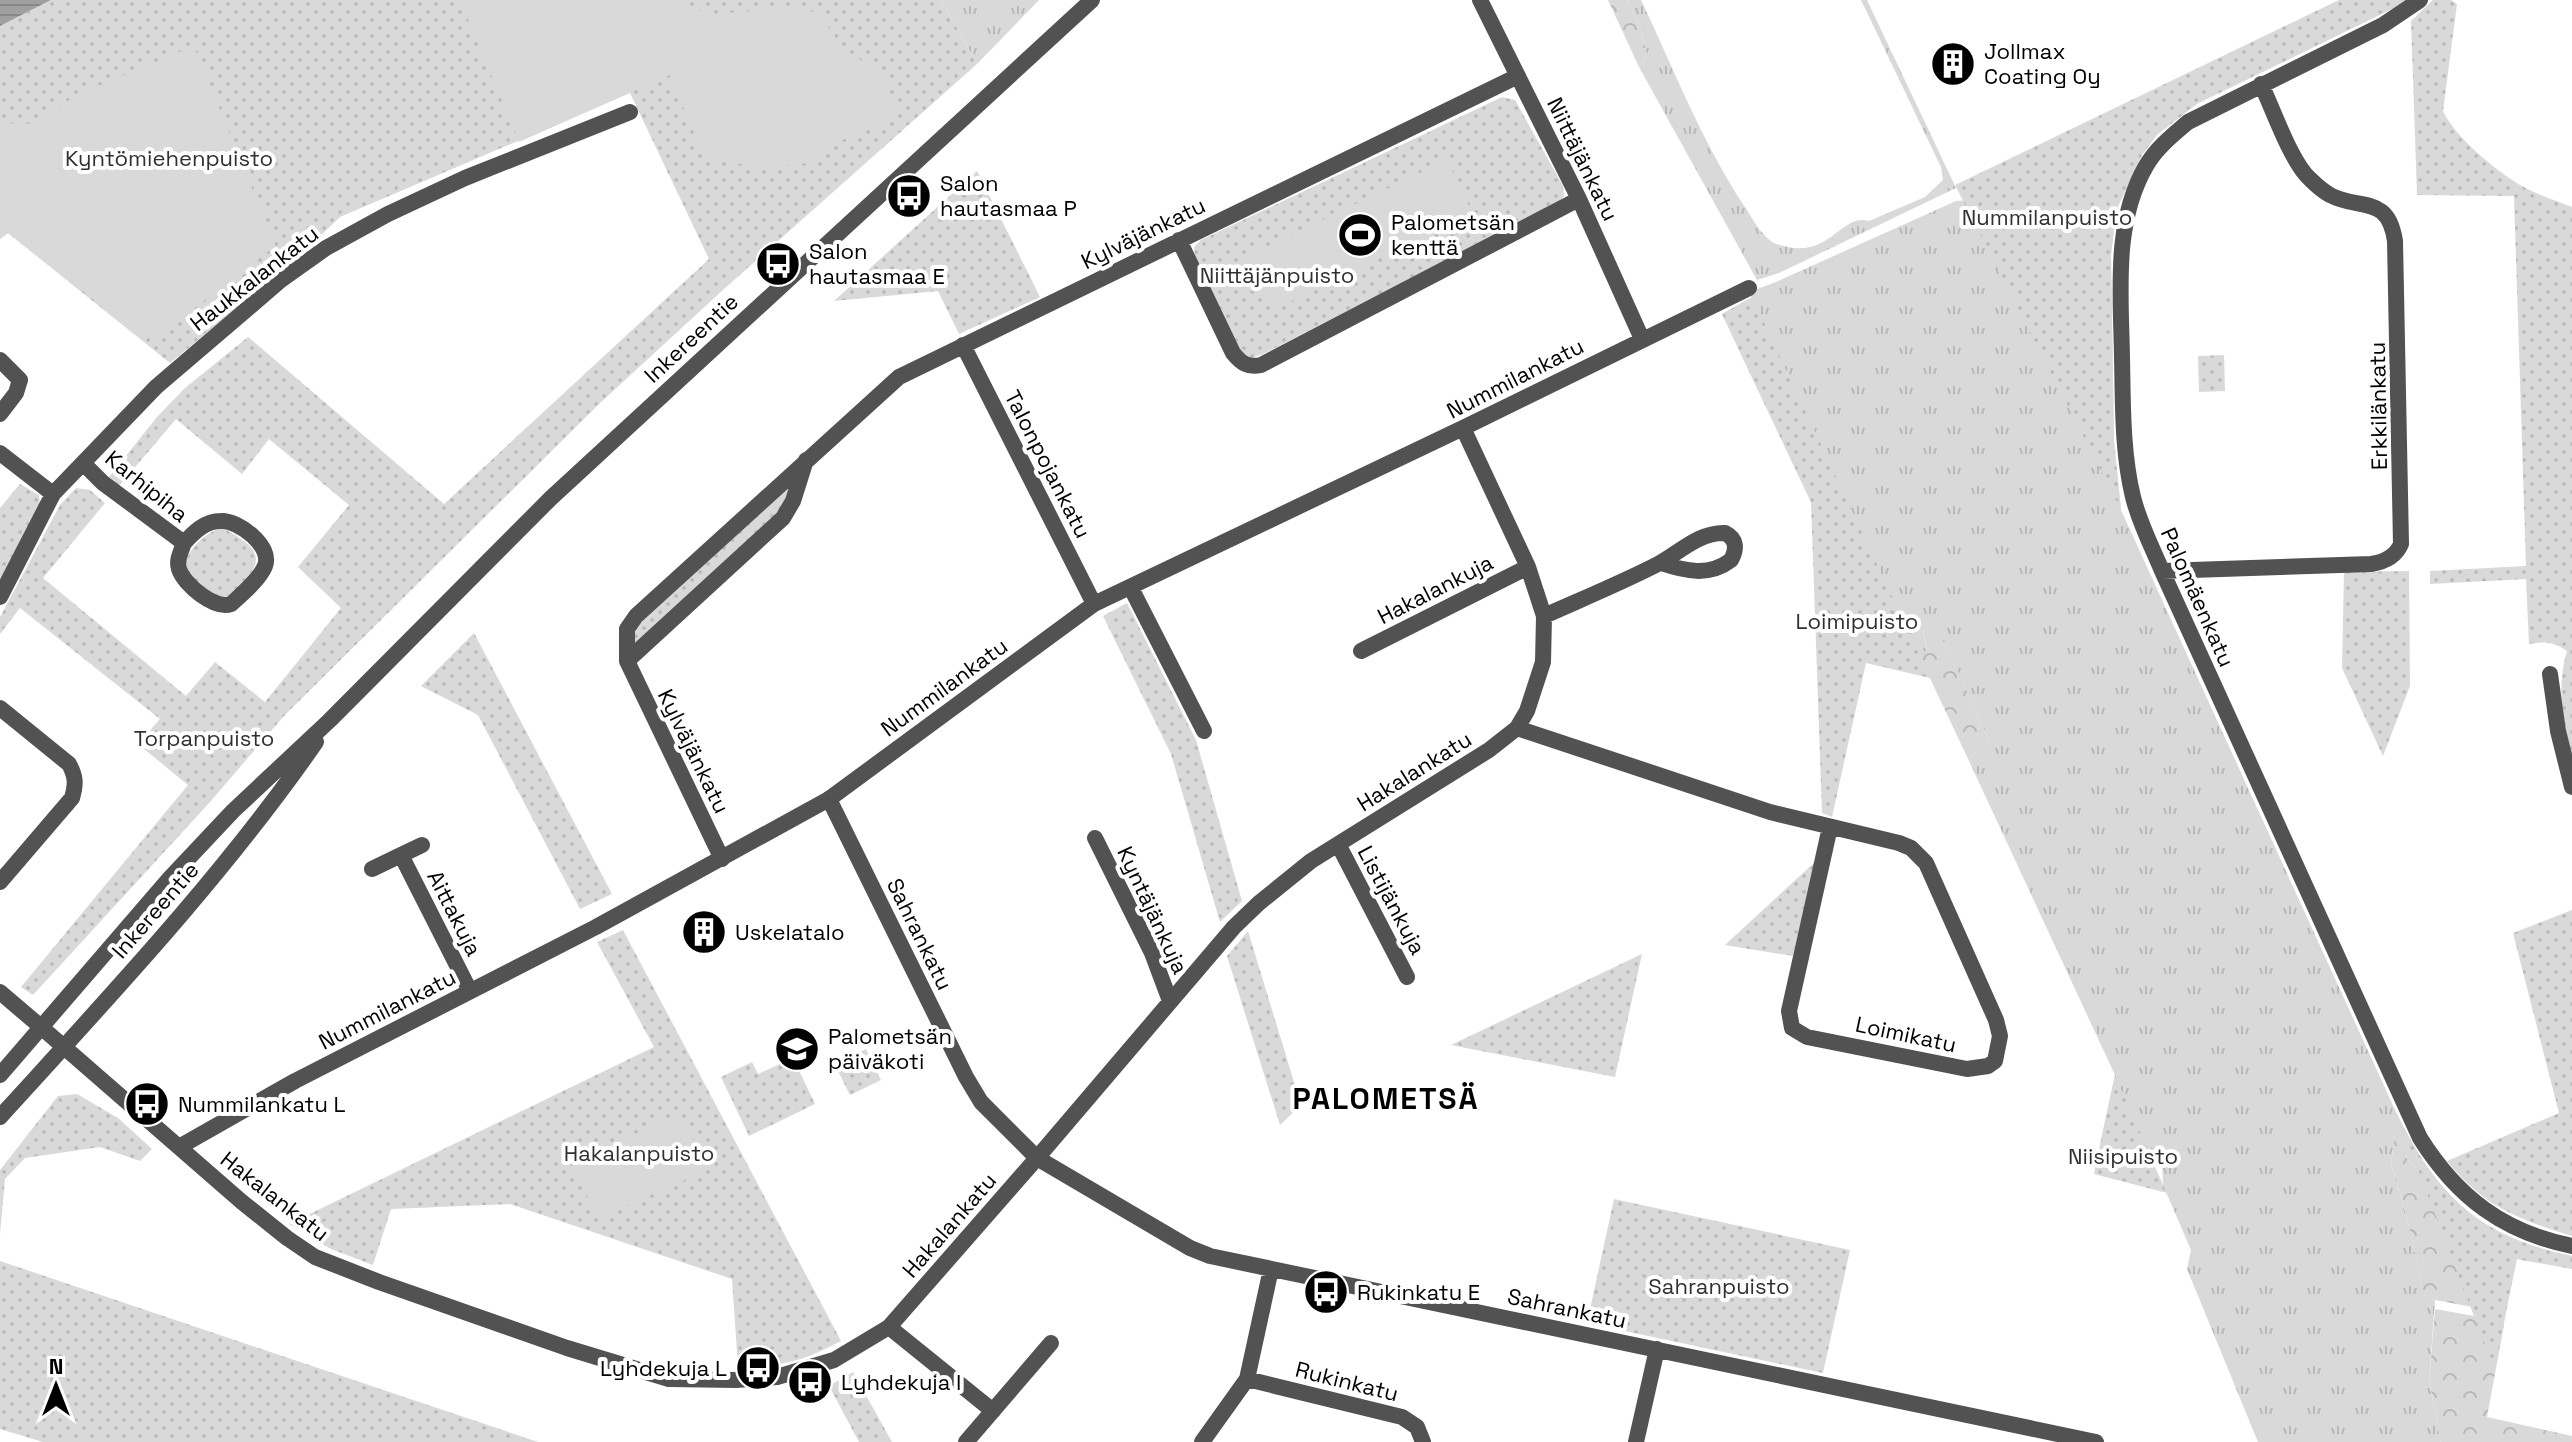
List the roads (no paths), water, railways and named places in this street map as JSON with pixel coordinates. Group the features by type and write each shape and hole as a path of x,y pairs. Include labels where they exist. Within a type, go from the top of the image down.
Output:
{"street":[{"name":"Inkereentie","path":"0,1075 169,879 260,784 330,720 551,498 1092,0"},
{"name":"Niittäjänkatu","path":"1480,0 1579,199 1642,339"},
{"name":"Palomäenkatu","path":"2420,0 2383,25 2188,122 2169,137 2147,165 2126,220 2121,282 2127,468 2134,501 2162,571 2420,1138 2446,1175 2497,1220 2520,1231 2572,1246"},
{"name":"Kylväjänkatu","path":"722,859 627,661 627,629 636,616 899,377 1518,76"},
{"name":"Erkkilänkatu","path":"2162,571 2371,564 2389,558 2398,552 2401,544 2393,229 2378,209 2330,196 2307,176 2261,84"},
{"name":"Haukkalankatu","path":"0,597 53,494 156,387 236,317 326,248 388,214 465,178 630,112"},
{"path":"1179,240 1233,353 1244,364 1253,367 1579,199"},
{"name":"Nummilankatu","path":"179,1147 295,1081 722,859 829,799 1094,604 1749,288"},
{"name":"Talonpojankatu","path":"963,345 1094,604"},
{"path":"0,360 20,380 16,393 0,414"},
{"name":"Hakalankatu","path":"0,992 264,1220 315,1257 582,1353 658,1376 691,1381 777,1377 834,1360 889,1327 1234,927 1259,903 1338,844 1489,750 1517,728 1539,678 1545,637 1544,616 1528,567 1463,428"},
{"path":"0,453 53,494"},
{"path":"627,661 783,518 793,501 807,458"},
{"name":"Karhipiha","path":"83,463 103,483 184,543"},
{"name":"Karhipiha","path":"225,521 236,525 261,545 266,555 265,567 241,596 231,604 221,606 211,602 180,574 178,561 184,543 203,526 225,521"},
{"path":"1544,616 1661,563"},
{"name":"Hakalankuja","path":"1361,651 1528,567"},
{"path":"1131,588 1204,731"},
{"path":"2550,674 2558,731 2572,787"},
{"path":"0,708 69,764 76,786 72,798 0,882"},
{"name":"Inkereentie","path":"0,1117 64,1048 249,833 330,720"},
{"name":"Loimikatu","path":"1517,728 1770,812 1899,843 1911,848 1926,863 1996,1020 2000,1036 1995,1061 1988,1066 1967,1069 1807,1037 1792,1028 1789,1011 1830,827"},
{"name":"Sahrankatu","path":"829,799 981,1102 1037,1158 1190,1248 1271,1269 2096,1442"},
{"name":"Kyntäjänkuja","path":"1095,838 1152,953 1170,1001"},
{"name":"Listijänkuja","path":"1338,844 1407,977"},
{"name":"Aittakuja","path":"372,869 422,845"},
{"name":"Aittakuja","path":"401,855 470,991"},
{"path":"1202,1442 1247,1379 1271,1269"},
{"path":"889,1327 993,1411"},
{"path":"966,1442 1051,1343"},
{"path":"1636,1442 1657,1349"},
{"name":"Rukinkatu","path":"1247,1379 1402,1417 1417,1427 1423,1442"}],"place":[{"name":"Jollmax Coating Oy","path":"1953,64"},
{"name":"Salon hautasmaa P","path":"909,196"},
{"name":"Palometsän kenttä","path":"1360,235"},
{"name":"Salon hautasmaa E","path":"778,264"},
{"name":"Uskelatalo","path":"704,932"},
{"name":"Palometsän päiväkoti","path":"797,1049"},
{"name":"Nummilankatu L","path":"147,1104"},
{"name":"Rukinkatu E","path":"1326,1292"},
{"name":"Lyhdekuja L","path":"758,1368"},
{"name":"Lyhdekuja I","path":"810,1382"}],"district":[{"name":"PALOMETSÄ","path":"1386,1098"}],"park label":[{"name":"Kyntömiehenpuisto","path":"169,158"},
{"name":"Nummilanpuisto","path":"2047,217"},
{"name":"Niittäjänpuisto","path":"1277,275"},
{"name":"Loimipuisto","path":"1857,621"},
{"name":"Torpanpuisto","path":"204,738"},
{"name":"Hakalanpuisto","path":"639,1153"},
{"name":"Niisipuisto","path":"2123,1156"},
{"name":"Sahranpuisto","path":"1719,1286"}]}
